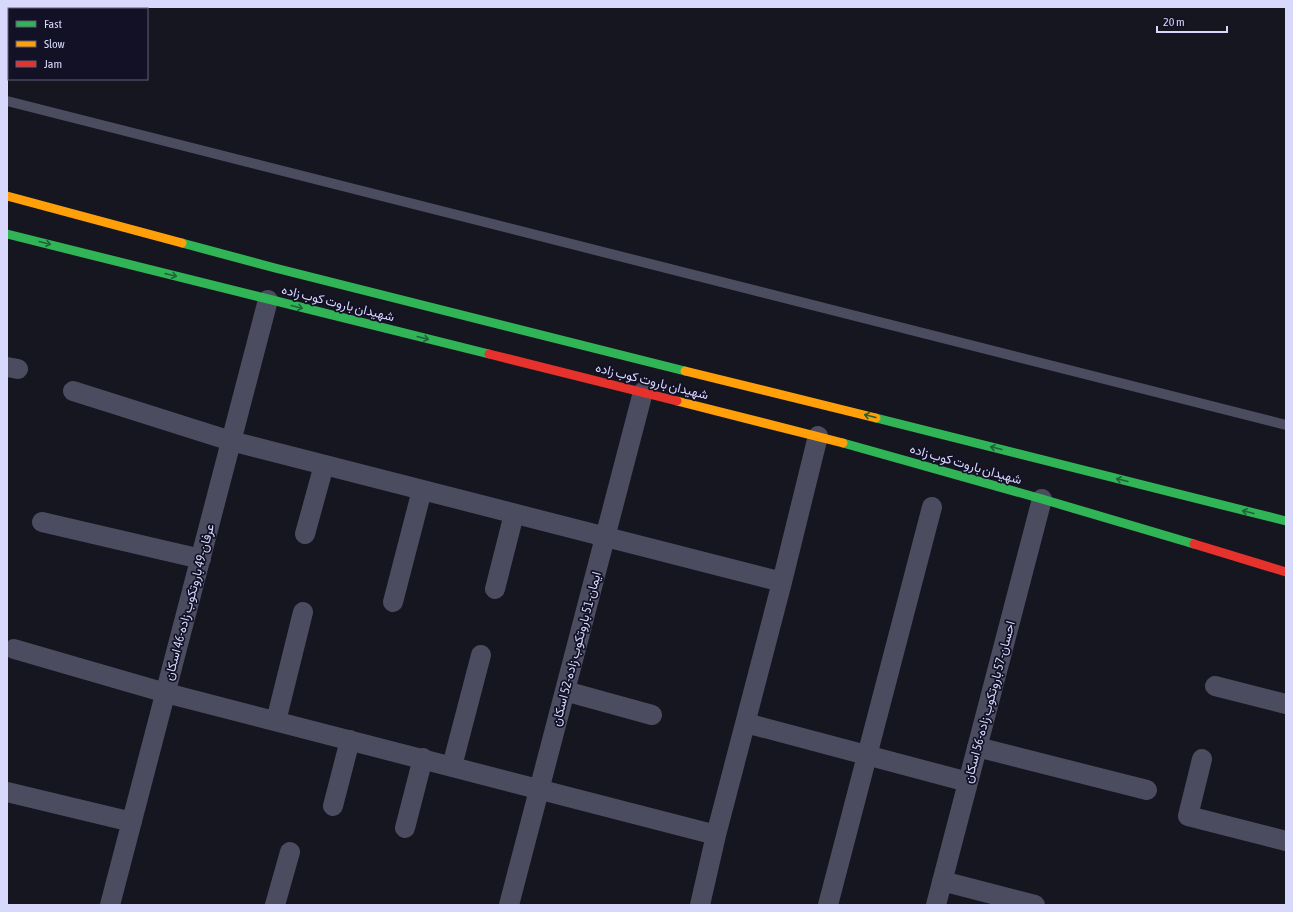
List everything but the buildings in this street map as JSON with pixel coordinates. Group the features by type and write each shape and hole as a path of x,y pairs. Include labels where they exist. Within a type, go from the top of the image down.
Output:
{"street":[{"name":"شهیدان باروت کوب زاده","path":"7,196 290,272 1286,521"},
{"name":"شهیدان باروت کوب زاده","path":"7,234 818,436 1286,572"},
{"name":"عرفان-49 باروتکوب زاده-46 اسکان","path":"110,905 268,300"},
{"path":"73,390 232,441 782,582"},
{"name":"ایمان-51 باروتکوب زاده-52 اسکان","path":"509,905 643,392"},
{"path":"700,905 716,835 746,723 818,436"},
{"path":"305,534 324,465"},
{"path":"393,602 422,490"},
{"name":"احسان-57 باروتکوب زاده-56 اسکان","path":"936,905 1042,500"},
{"path":"828,905 932,507"},
{"path":"495,589 514,514"},
{"path":"42,522 201,558"},
{"path":"276,721 303,612"},
{"path":"14,649 166,692 716,835"},
{"path":"452,766 481,655"},
{"path":"1215,686 1286,704"},
{"path":"565,691 652,715"},
{"path":"746,723 968,782"},
{"path":"333,806 350,740"},
{"path":"977,747 1147,790"},
{"path":"405,828 423,758"},
{"path":"1202,759 1188,816 1286,841"},
{"path":"7,792 132,822"},
{"path":"275,905 290,852"},
{"path":"942,881 1035,905"}],"lane":[{"path":"7,101 1286,425"}],"traffic: fast":[{"path":"7,234 489,354"},
{"path":"182,243 275,268 685,371"},
{"path":"876,418 1286,521"},
{"path":"843,443 1042,499 1194,544"}],"traffic: slow":[{"path":"7,196 182,243"},
{"path":"685,371 876,418"},
{"path":"677,401 843,443"}],"traffic: jam":[{"path":"489,354 677,401"},
{"path":"1194,544 1286,572"}]}
